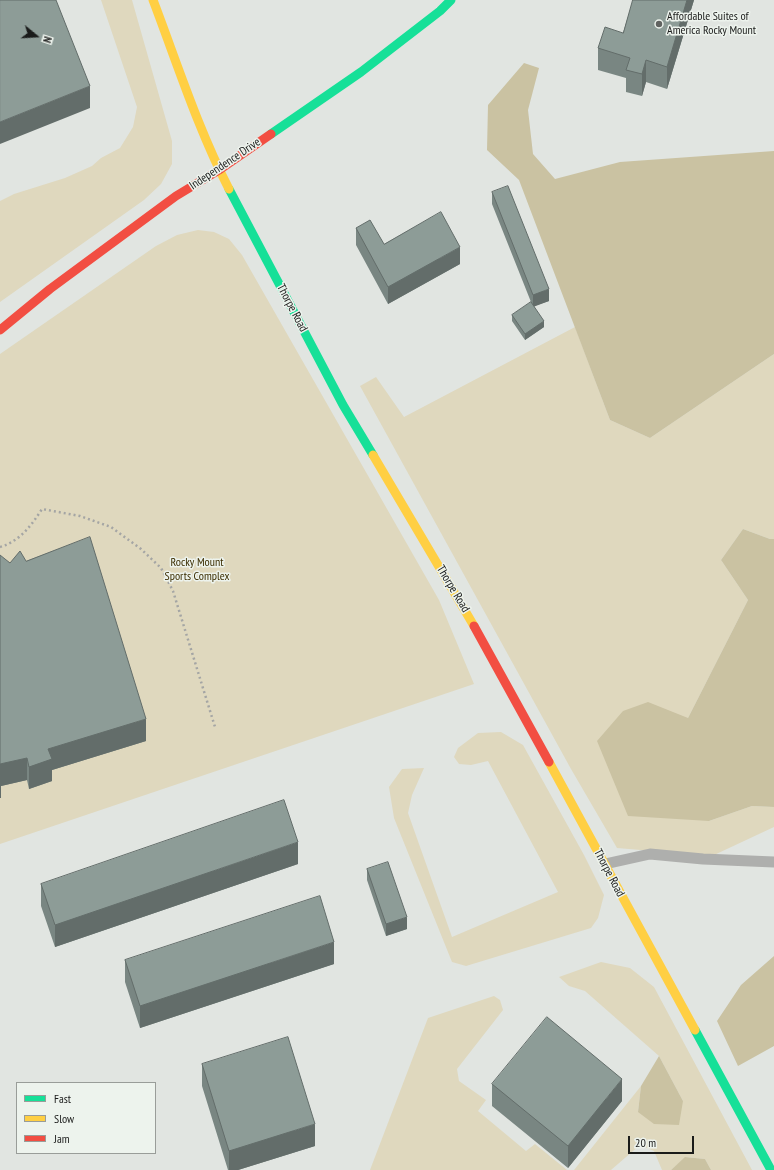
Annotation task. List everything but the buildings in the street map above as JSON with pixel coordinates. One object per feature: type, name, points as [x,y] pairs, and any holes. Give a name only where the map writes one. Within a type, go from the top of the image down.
[{"type":"street","name":"Thorpe Road","points":[[153,0],[219,170],[343,405],[486,646],[771,1170]]},
{"type":"street","name":"Independence Drive","points":[[0,330],[50,289],[164,206],[361,72],[440,11],[451,0]]},
{"type":"lane","points":[[605,864],[650,854],[703,859],[774,862]]},
{"type":"path","points":[[0,546],[11,543],[30,527],[42,509],[80,516],[111,527],[141,549],[161,568],[173,591],[215,727]]},
{"type":"green space","points":[[101,0],[132,0],[172,141],[172,164],[161,184],[144,200],[0,302],[0,201],[14,194],[65,178],[92,166],[101,158],[120,148],[133,127],[137,107]]},
{"type":"green space","name":"Rocky Mount Sports Complex","points":[[198,230],[214,232],[229,239],[242,255],[439,600],[474,684],[0,844],[0,354],[156,246],[177,235]]},
{"type":"green space","points":[[575,327],[610,420],[650,438],[774,354],[774,539],[770,539],[743,529],[721,560],[748,600],[688,718],[709,821],[752,806],[774,807],[774,827],[712,856],[617,848],[571,769],[360,386],[376,377],[404,417]]},
{"type":"green space","points":[[501,732],[523,745],[584,855],[604,895],[598,918],[591,928],[466,966],[452,962],[394,818],[389,787],[402,769],[424,768],[412,795],[408,813],[452,937],[558,892],[488,761],[471,765],[459,764],[454,757],[458,748],[478,733]]},
{"type":"green space","points":[[601,962],[630,968],[654,987],[752,1170],[711,1170],[705,1159],[686,1157],[671,1170],[662,1170],[654,1151],[640,1145],[611,1170],[574,1170],[641,1086],[638,1112],[683,1101],[659,1056],[585,991],[569,986],[559,977]]},
{"type":"green space","points":[[494,996],[500,1000],[503,1010],[457,1069],[459,1081],[486,1100],[478,1111],[526,1151],[535,1144],[567,1170],[370,1170],[428,1018]]},
{"type":"shaded area","points":[[524,63],[539,68],[528,110],[533,154],[555,179],[620,162],[774,151],[774,354],[650,438],[610,420],[519,180],[487,150],[488,105]]},
{"type":"shaded area","points":[[743,529],[770,539],[774,539],[774,807],[752,806],[709,821],[628,816],[597,741],[623,711],[648,702],[688,718],[748,600],[721,560]]},
{"type":"shaded area","points":[[774,956],[774,1046],[738,1066],[717,1021],[741,985]]},
{"type":"shaded area","points":[[659,1056],[683,1101],[679,1125],[654,1124],[638,1112],[641,1086]]},
{"type":"shaded area","points":[[685,1157],[705,1159],[711,1170],[671,1170]]},
{"type":"traffic: fast","points":[[271,134],[361,72],[440,11],[451,0]]},
{"type":"traffic: fast","points":[[229,189],[343,405],[373,455]]},
{"type":"traffic: fast","points":[[695,1030],[771,1170]]},
{"type":"traffic: slow","points":[[153,0],[188,96],[207,143],[229,189]]},
{"type":"traffic: slow","points":[[373,455],[474,626]]},
{"type":"traffic: slow","points":[[549,762],[695,1030]]},
{"type":"traffic: jam","points":[[0,330],[50,289],[176,196],[219,170],[271,134]]},
{"type":"traffic: jam","points":[[474,626],[549,762]]},
{"type":"place","name":"Affordable Suites of America Rocky Mount","points":[[659,24]]}]
